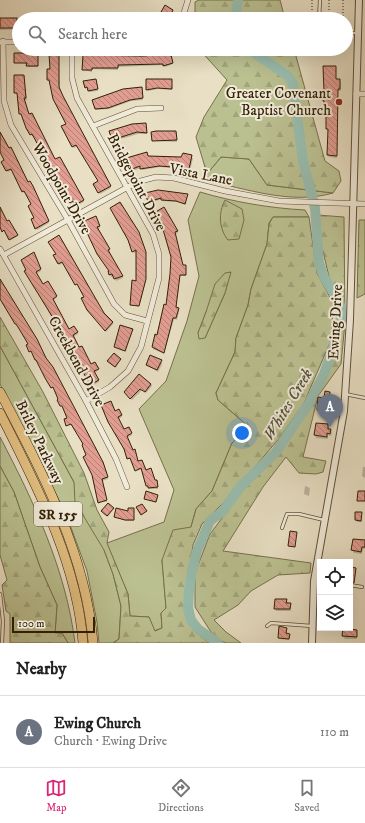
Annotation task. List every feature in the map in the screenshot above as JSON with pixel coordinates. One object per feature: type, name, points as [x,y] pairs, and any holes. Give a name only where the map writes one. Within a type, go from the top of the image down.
[{"type":"highway","name":"Briley Parkway","points":[[0,392],[28,445],[71,543],[88,604],[93,643]]},
{"type":"highway","name":"Briley Parkway","points":[[0,413],[18,448],[63,550],[78,606],[83,643]]},
{"type":"street","points":[[184,12],[188,0]]},
{"type":"street","name":"Ewing Drive","points":[[320,559],[324,520],[344,411],[350,320],[358,0]]},
{"type":"street","name":"Woodpoint Drive","points":[[2,42],[4,101],[12,125],[68,220],[114,304],[126,315],[147,321]]},
{"type":"street","name":"Bridgepoint Drive","points":[[72,56],[72,78],[77,98],[153,234],[159,254],[158,278],[141,347],[128,370],[110,387],[86,401]]},
{"type":"street","points":[[356,94],[365,94]]},
{"type":"street","points":[[93,126],[137,109],[161,108]]},
{"type":"street","name":"Vista Lane","points":[[4,255],[127,187],[137,182],[156,177],[174,178],[225,191],[279,201],[365,204]]},
{"type":"street","name":"Creekbend Drive","points":[[0,249],[86,401],[116,459],[127,487]]},
{"type":"street","name":"Ewing Drive","points":[[312,643],[312,626],[317,581]]},
{"type":"lane","points":[[319,12],[320,0]]},
{"type":"lane","points":[[353,33],[358,33]]},
{"type":"lane","points":[[345,394],[365,398]]},
{"type":"lane","points":[[282,528],[287,514],[300,514],[324,520]]},
{"type":"lane","points":[[353,586],[362,587]]},
{"type":"lane","points":[[0,594],[3,621],[2,643]]},
{"type":"lane","points":[[267,626],[272,623],[312,626]]},
{"type":"path","points":[[312,0],[312,12]]},
{"type":"path","points":[[328,12],[329,0]]},
{"type":"path","points":[[343,0],[343,12]]},
{"type":"green space","points":[[199,0],[280,0],[283,12],[195,12],[195,2]]},
{"type":"green space","points":[[205,56],[296,56],[325,161],[339,171],[341,181],[333,193],[267,185],[249,159],[221,157],[207,174],[196,137],[204,117],[227,80]]},
{"type":"green space","points":[[221,157],[249,159],[267,185],[333,193],[317,196],[285,197],[205,180],[207,174]]},
{"type":"green space","points":[[200,192],[252,204],[305,210],[309,217],[273,217],[269,223],[267,244],[236,338],[235,352],[216,393],[218,400],[249,427],[232,443],[212,491],[196,509],[191,527],[162,560],[166,608],[161,613],[162,628],[154,631],[149,617],[130,616],[128,594],[107,544],[104,550],[113,574],[121,606],[119,639],[113,643],[99,643],[97,622],[87,571],[66,514],[0,384],[0,346],[107,543],[164,522],[174,490],[139,409],[166,381],[187,321],[199,276],[188,220]],"holes":[[[230,272],[225,293],[205,338],[198,333],[206,312]]]},
{"type":"green space","points":[[225,200],[242,209],[244,220],[239,239],[228,240],[221,226],[220,215]]},
{"type":"green space","points":[[318,215],[344,217],[345,323],[341,364],[318,396],[303,457],[326,461],[323,472],[316,474],[299,473],[286,457],[263,487],[223,551],[311,563],[310,573],[278,575],[251,591],[238,605],[214,620],[226,632],[241,643],[225,643],[213,635],[195,607],[195,573],[210,534],[244,489],[283,448],[313,402],[333,361],[343,325],[343,307],[330,281],[321,243]]},
{"type":"green space","points":[[273,217],[309,217],[317,273],[333,303],[332,338],[304,403],[278,440],[226,500],[202,524],[193,545],[187,589],[187,612],[193,630],[209,643],[113,643],[119,639],[121,606],[113,574],[104,550],[75,502],[74,482],[0,346],[0,317],[43,392],[84,473],[97,510],[109,532],[107,543],[128,594],[130,616],[149,617],[155,631],[162,628],[161,613],[166,608],[162,560],[173,530],[191,527],[196,509],[212,491],[232,443],[249,427],[218,400],[216,393],[235,352],[236,338],[267,244],[269,224]]},
{"type":"green space","points":[[359,220],[365,220],[365,294],[357,298]]},
{"type":"green space","points":[[231,272],[225,293],[205,338],[199,339],[198,333],[215,284],[225,273]]},
{"type":"green space","points":[[0,437],[25,486],[47,537],[64,589],[71,616],[75,643],[68,643],[62,633],[55,633],[57,605],[40,567],[14,492],[0,466]]},
{"type":"green space","points":[[0,466],[14,492],[40,567],[57,605],[55,633],[62,633],[68,643],[10,643],[10,614],[6,611],[2,585],[7,580],[0,555]]},
{"type":"building","points":[[165,5],[173,10],[172,12],[161,12]]},
{"type":"building","points":[[0,18],[12,18],[12,28],[0,28]]},
{"type":"building","points":[[14,56],[38,56],[38,66],[26,66],[27,63],[14,63]]},
{"type":"building","points":[[49,56],[59,56],[59,87],[111,186],[98,193],[93,184],[98,181],[76,145],[72,147],[61,126],[66,124],[53,99],[49,80],[47,80],[47,69],[50,69]]},
{"type":"building","points":[[83,56],[171,56],[173,63],[163,66],[163,64],[118,65],[118,68],[92,68],[92,70],[82,70]]},
{"type":"building","points":[[323,66],[336,66],[336,79],[340,79],[340,89],[338,89],[337,156],[327,155],[328,129],[326,129],[326,115],[324,115]]},
{"type":"building","points":[[14,75],[24,75],[26,98],[24,98],[29,114],[32,113],[55,159],[60,157],[84,200],[75,205],[73,201],[70,203],[65,195],[38,150],[36,145],[38,145],[32,134],[30,135],[26,128],[21,114],[19,114],[17,93],[14,93]]},
{"type":"building","points":[[96,79],[98,89],[88,91],[87,87],[85,88],[83,81]]},
{"type":"building","points":[[146,79],[172,79],[172,89],[157,88],[146,90]]},
{"type":"building","points":[[142,87],[143,98],[130,100],[108,108],[95,109],[92,100],[123,89]]},
{"type":"building","points":[[146,123],[147,133],[137,132],[112,140],[109,131],[132,124]]},
{"type":"building","points":[[176,131],[177,140],[152,141],[151,132]]},
{"type":"building","points":[[0,132],[9,148],[11,147],[28,182],[30,181],[33,186],[49,221],[35,229],[31,219],[34,218],[28,206],[31,204],[24,191],[22,192],[11,169],[6,171],[1,162],[4,160],[0,152]]},
{"type":"building","points":[[147,152],[148,156],[181,157],[183,153],[192,155],[189,169],[172,165],[172,167],[159,166],[140,169],[140,166],[127,171],[123,159]]},
{"type":"building","points":[[158,190],[188,194],[185,204],[176,201],[161,200],[161,198],[148,202],[145,193]]},
{"type":"building","points":[[120,202],[139,232],[146,252],[146,279],[139,306],[130,305],[132,280],[136,281],[136,250],[132,252],[128,240],[110,208]]},
{"type":"building","points":[[0,207],[7,221],[9,220],[18,235],[9,240],[4,230],[2,232],[0,227]]},
{"type":"building","points":[[164,207],[178,231],[175,232],[183,265],[186,265],[186,275],[180,275],[176,307],[179,308],[176,318],[173,318],[164,353],[152,347],[155,334],[157,335],[164,304],[166,305],[170,274],[171,257],[162,226],[164,226],[158,216],[156,217],[154,213]]},
{"type":"building","points":[[96,216],[100,226],[97,227],[123,276],[114,279],[112,274],[109,275],[109,271],[97,254],[82,222]]},
{"type":"building","points":[[59,235],[104,313],[113,322],[105,331],[87,310],[81,298],[84,297],[77,284],[75,285],[62,262],[58,264],[53,255],[56,254],[48,242]]},
{"type":"building","points":[[34,252],[41,269],[36,272],[43,284],[48,281],[57,296],[53,299],[69,329],[74,326],[78,332],[73,335],[79,347],[82,346],[91,364],[95,362],[99,369],[94,371],[99,380],[90,385],[55,321],[24,271],[26,270],[21,260]]},
{"type":"building","points":[[0,279],[37,339],[46,358],[53,367],[103,462],[108,477],[102,479],[107,500],[98,503],[92,475],[83,457],[86,455],[82,445],[83,444],[71,424],[66,426],[64,419],[67,418],[62,406],[60,406],[57,400],[58,399],[53,387],[51,388],[31,351],[29,352],[26,345],[28,344],[0,299]]},
{"type":"building","points":[[120,325],[133,329],[125,351],[114,347]]},
{"type":"building","points":[[114,353],[121,359],[115,367],[107,361]]},
{"type":"building","points":[[150,355],[162,360],[157,370],[146,365]]},
{"type":"building","points":[[139,374],[151,384],[145,392],[140,389],[130,399],[124,392]]},
{"type":"building","points":[[325,391],[330,392],[329,402],[335,403],[334,409],[328,408],[327,411],[317,410],[318,397],[324,398]]},
{"type":"building","points":[[111,401],[115,411],[119,409],[122,415],[118,417],[124,429],[129,427],[132,433],[127,436],[133,450],[135,449],[138,461],[142,460],[146,470],[151,468],[155,480],[157,480],[158,487],[148,488],[148,486],[146,486],[141,468],[135,471],[130,458],[127,459],[124,449],[108,422],[101,405]]},
{"type":"building","points":[[316,423],[328,424],[328,429],[331,429],[330,434],[327,433],[327,437],[314,435]]},
{"type":"building","points":[[146,491],[158,495],[156,502],[144,499]]},
{"type":"building","points":[[358,491],[365,491],[365,501],[357,501]]},
{"type":"building","points":[[108,503],[114,508],[107,516],[101,511]]},
{"type":"building","points":[[142,504],[147,511],[141,515],[136,507]]},
{"type":"building","points":[[116,508],[128,511],[128,508],[134,508],[134,520],[125,520],[114,517]]},
{"type":"building","points":[[355,512],[362,512],[361,521],[355,520]]},
{"type":"building","points":[[290,531],[297,532],[295,547],[288,546]]},
{"type":"building","points":[[353,539],[365,540],[365,547],[362,547],[361,552],[351,550]]},
{"type":"building","points":[[353,568],[356,568],[353,583]]},
{"type":"building","points":[[275,599],[287,599],[286,603],[291,603],[290,609],[274,609]]},
{"type":"building","points":[[279,626],[287,628],[286,633],[290,634],[289,639],[278,638]]},
{"type":"building","points":[[357,630],[357,637],[342,636],[343,631]]},
{"type":"waterway","name":"Whites Creek","points":[[236,12],[238,0]]},
{"type":"waterway","name":"Whites Creek","points":[[218,643],[198,629],[191,620],[188,608],[192,571],[197,551],[210,521],[223,511],[240,487],[276,452],[309,403],[324,374],[333,348],[342,313],[339,302],[324,277],[319,263],[315,208],[303,161],[293,84],[288,76],[259,56]]},
{"type":"place","name":"Greater Covenant Baptist Church","points":[[339,102]]},
{"type":"place","name":"Ewing Church","points":[[330,427]]}]
